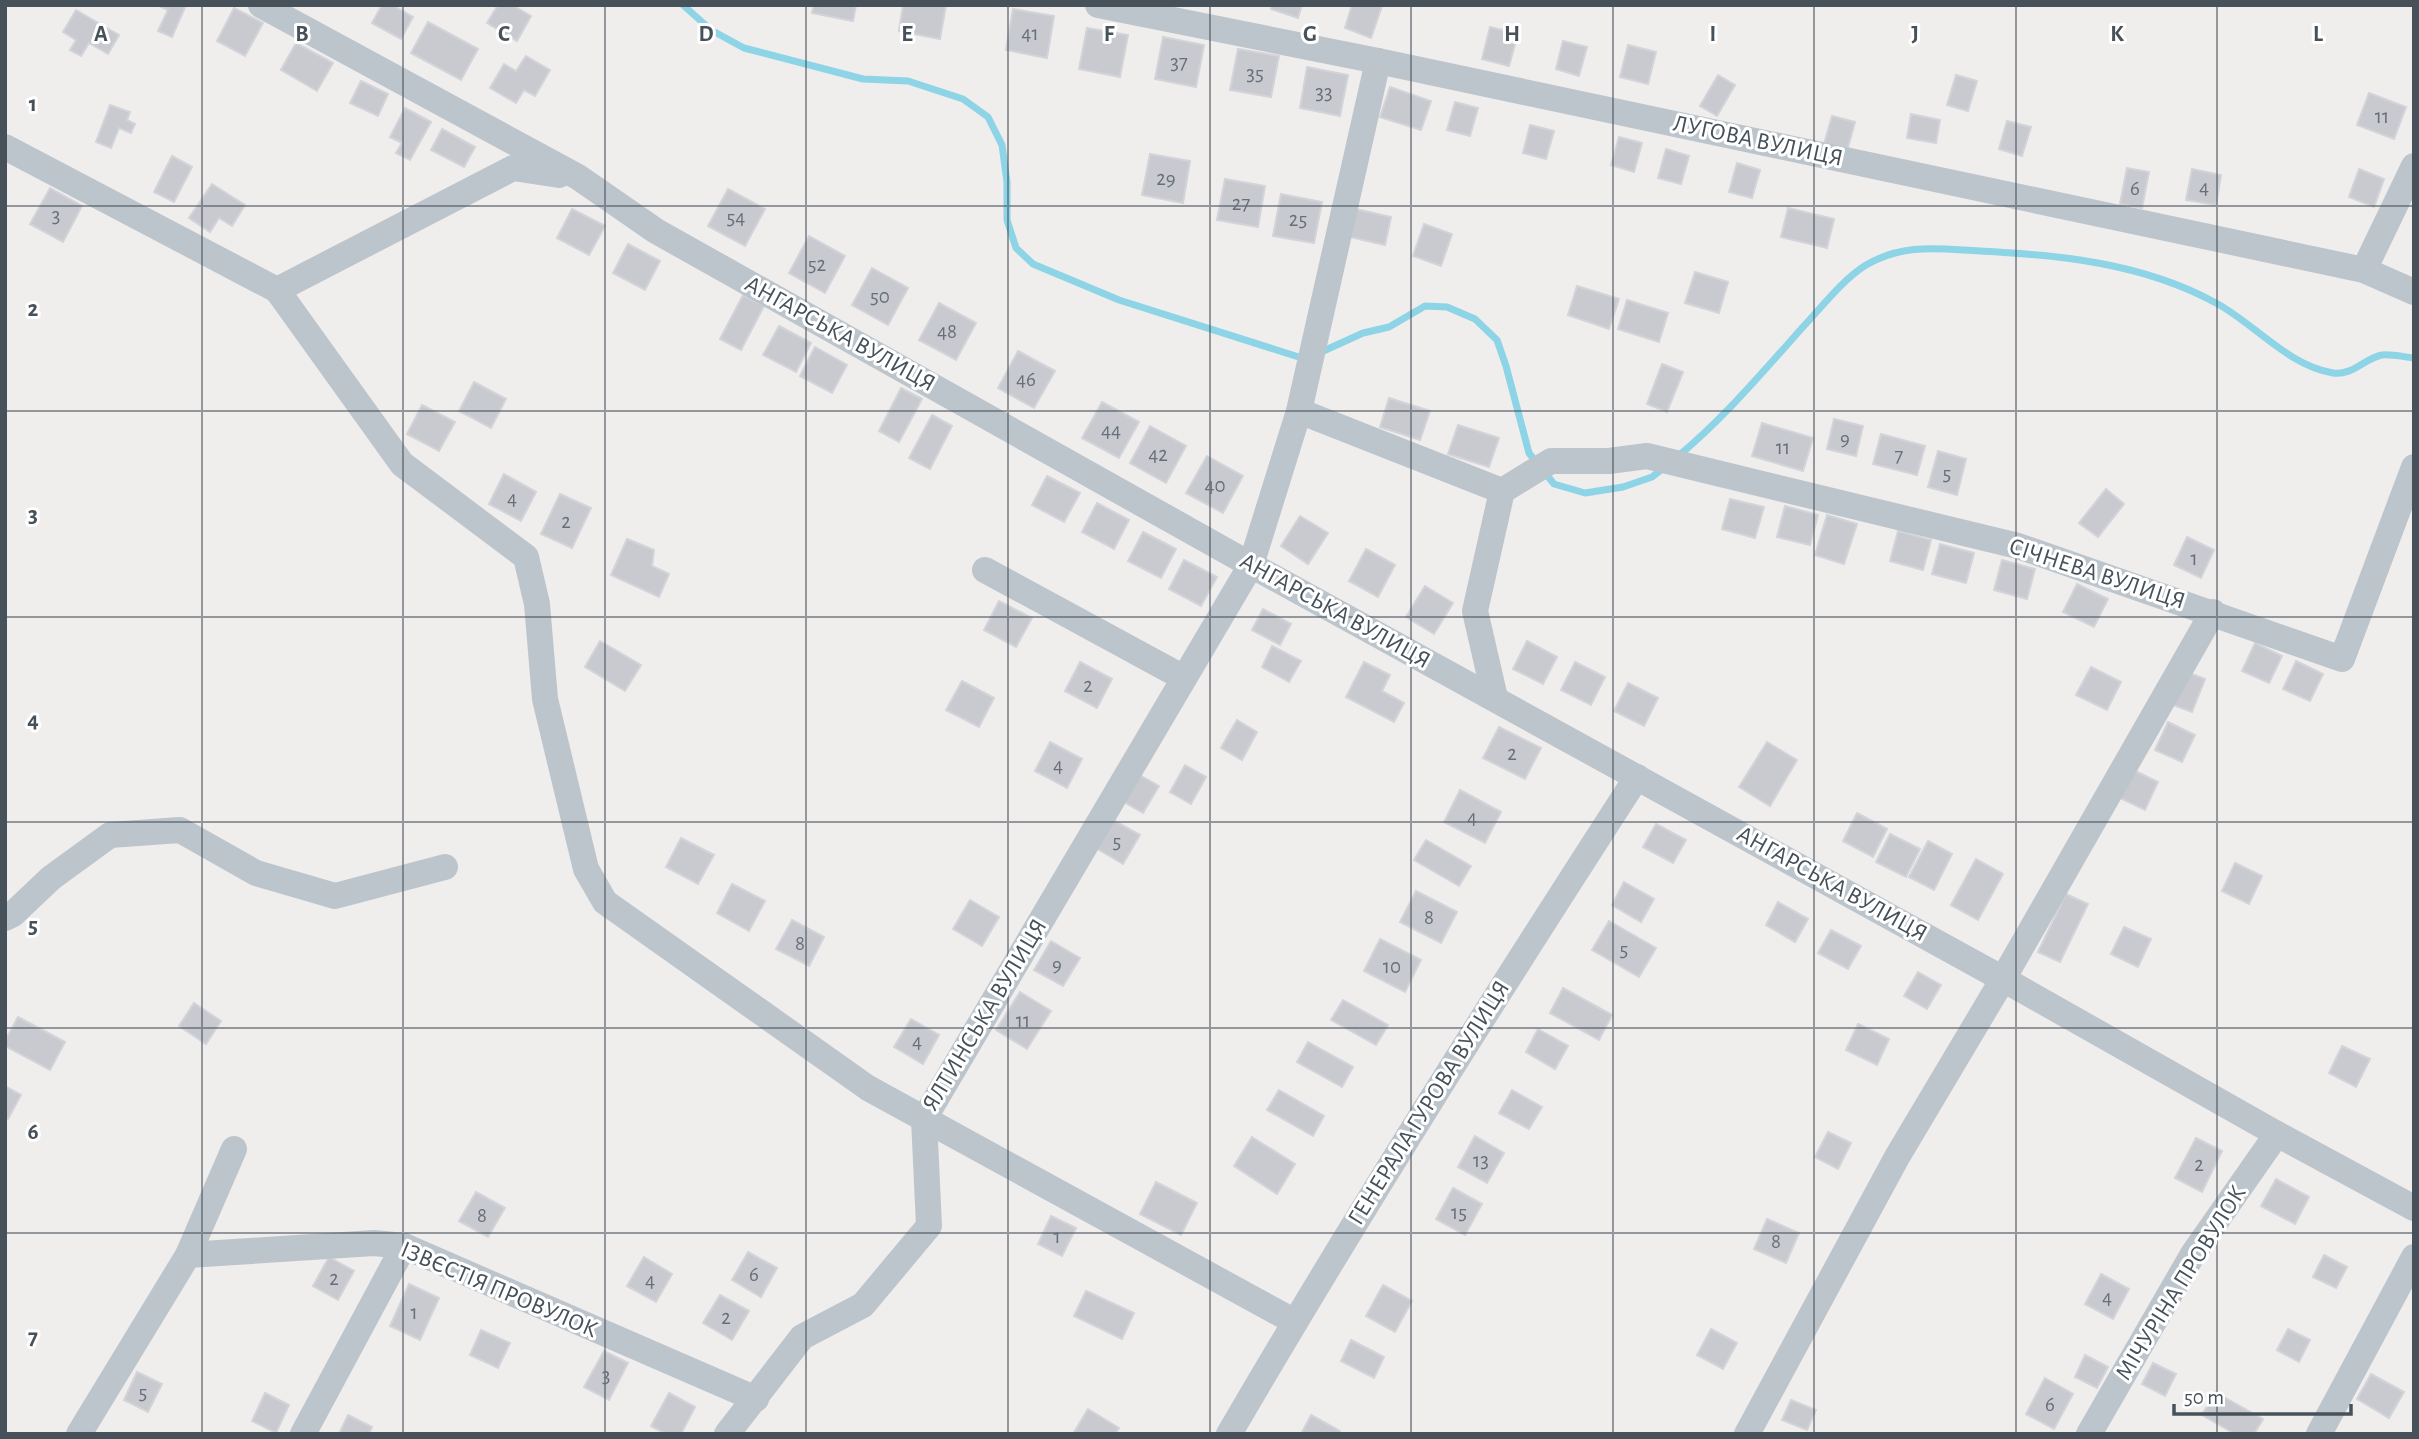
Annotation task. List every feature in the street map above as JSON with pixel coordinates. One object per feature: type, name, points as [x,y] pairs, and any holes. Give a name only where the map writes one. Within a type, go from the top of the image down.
[{"type":"street","name":"АНГАРСЬКА ВУЛИЦЯ","points":[[261,5],[578,177],[656,231],[1251,565],[2414,1208]]},
{"type":"street","name":"ЛУГОВА ВУЛИЦЯ","points":[[1098,5],[1378,61],[2364,270],[2414,292]]},
{"type":"street","name":"ЯЛТИНСЬКА ВУЛИЦЯ","points":[[727,1434],[802,1337],[863,1305],[929,1226],[924,1119],[1251,565],[1299,411],[1378,61]]},
{"type":"street","points":[[5,147],[277,289],[402,464],[526,557],[537,604],[545,699],[586,869],[605,902],[868,1088],[1295,1322]]},
{"type":"street","points":[[2364,270],[2414,166]]},
{"type":"street","points":[[277,289],[513,168],[578,177]]},
{"type":"street","points":[[1299,411],[1512,485],[1475,611],[1495,698]]},
{"type":"street","name":"СІЧНЕВА ВУЛИЦЯ","points":[[1512,485],[1551,461],[1609,461],[1647,456],[2018,546],[2342,659],[2414,467]]},
{"type":"street","points":[[985,570],[1184,678]]},
{"type":"street","points":[[1747,1434],[1897,1157],[2003,979],[2213,612]]},
{"type":"street","name":"ГЕНЕРАЛА ГУРОВА ВУЛИЦЯ","points":[[1229,1434],[1458,1055],[1637,777]]},
{"type":"street","points":[[5,918],[13,914],[51,878],[110,835],[180,830],[256,873],[335,896],[445,867]]},
{"type":"street","name":"МІЧУРІНА ПРОВУЛОК","points":[[2089,1434],[2193,1255],[2277,1134]]},
{"type":"street","points":[[79,1434],[188,1255],[234,1149]]},
{"type":"street","name":"ІЗВЄСТІЯ ПРОВУЛОК","points":[[188,1255],[374,1243],[404,1246],[756,1399]]},
{"type":"street","points":[[303,1434],[404,1246]]},
{"type":"street","points":[[2319,1434],[2414,1257]]},
{"type":"building","points":[[157,5],[186,5],[172,37],[158,31],[168,10]]},
{"type":"building","points":[[382,5],[392,5],[413,17],[401,39],[372,23]]},
{"type":"building","points":[[498,5],[512,5],[531,16],[517,41],[487,23]]},
{"type":"building","points":[[814,5],[856,5],[853,21],[812,13]]},
{"type":"building","points":[[903,5],[946,5],[940,39],[899,31]]},
{"type":"building","points":[[1272,5],[1302,5],[1298,18],[1271,9]]},
{"type":"building","points":[[1352,5],[1382,6],[1371,38],[1345,28]]},
{"type":"building","points":[[234,8],[263,23],[245,56],[217,41]]},
{"type":"building","points":[[1013,9],[1054,16],[1047,58],[1006,50]]},
{"type":"building","points":[[76,10],[119,35],[108,54],[89,43],[81,56],[70,50],[76,40],[63,32]]},
{"type":"building","points":[[428,22],[478,49],[461,80],[411,53]]},
{"type":"building","points":[[1490,27],[1518,34],[1509,66],[1482,59]]},
{"type":"building","points":[[1087,28],[1128,35],[1120,77],[1079,69]]},
{"type":"building","points":[[1163,37],[1204,45],[1196,87],[1155,79]]},
{"type":"building","points":[[1563,41],[1587,47],[1579,76],[1556,69]]},
{"type":"building","points":[[296,43],[333,63],[317,91],[281,70]]},
{"type":"building","points":[[1628,45],[1656,52],[1648,84],[1620,77]]},
{"type":"building","points":[[1238,49],[1279,56],[1271,97],[1230,90]]},
{"type":"building","points":[[526,56],[550,70],[535,96],[524,90],[516,103],[490,88],[504,64],[516,71]]},
{"type":"building","points":[[1307,67],[1348,75],[1340,116],[1300,108]]},
{"type":"building","points":[[1718,75],[1735,85],[1717,116],[1700,106]]},
{"type":"building","points":[[1956,75],[1977,81],[1968,111],[1947,105]]},
{"type":"building","points":[[361,81],[388,94],[378,116],[350,103]]},
{"type":"building","points":[[1390,87],[1431,101],[1421,130],[1380,117]]},
{"type":"building","points":[[2369,93],[2406,107],[2394,139],[2357,125]]},
{"type":"building","points":[[1455,102],[1478,108],[1470,136],[1447,130]]},
{"type":"building","points":[[110,105],[130,112],[127,120],[135,124],[131,133],[119,128],[111,148],[96,142]]},
{"type":"building","points":[[405,108],[431,122],[410,160],[396,153],[402,143],[390,137]]},
{"type":"building","points":[[1911,114],[1940,120],[1936,143],[1907,138]]},
{"type":"building","points":[[1832,116],[1855,122],[1847,151],[1824,144]]},
{"type":"building","points":[[2007,121],[2031,127],[2022,156],[1999,149]]},
{"type":"building","points":[[1530,125],[1554,131],[1546,159],[1523,153]]},
{"type":"building","points":[[442,129],[475,147],[464,167],[431,150]]},
{"type":"building","points":[[1619,137],[1642,143],[1634,172],[1611,165]]},
{"type":"building","points":[[1666,149],[1689,156],[1681,184],[1658,178]]},
{"type":"building","points":[[1150,154],[1190,161],[1183,203],[1142,195]]},
{"type":"building","points":[[172,156],[192,167],[174,202],[154,192]]},
{"type":"building","points":[[1737,163],[1760,170],[1752,198],[1729,192]]},
{"type":"building","points":[[2127,168],[2149,172],[2142,208],[2120,204]]},
{"type":"building","points":[[2192,169],[2221,175],[2216,205],[2186,200]]},
{"type":"building","points":[[2359,169],[2384,179],[2374,207],[2349,197]]},
{"type":"building","points":[[1225,179],[1265,186],[1258,227],[1217,220]]},
{"type":"building","points":[[212,184],[245,205],[232,226],[219,218],[210,232],[189,218]]},
{"type":"building","points":[[50,188],[82,206],[63,242],[30,224]]},
{"type":"building","points":[[728,189],[765,209],[745,246],[708,226]]},
{"type":"building","points":[[1281,194],[1322,202],[1314,243],[1273,236]]},
{"type":"building","points":[[1788,208],[1834,219],[1827,248],[1781,237]]},
{"type":"building","points":[[572,209],[605,226],[589,255],[557,238]]},
{"type":"building","points":[[1356,209],[1391,217],[1385,245],[1350,237]]},
{"type":"building","points":[[1424,224],[1452,234],[1441,266],[1413,256]]},
{"type":"building","points":[[809,236],[845,256],[825,293],[789,273]]},
{"type":"building","points":[[628,244],[660,261],[645,290],[613,273]]},
{"type":"building","points":[[872,268],[908,288],[888,325],[852,305]]},
{"type":"building","points":[[1695,272],[1728,282],[1719,313],[1685,303]]},
{"type":"building","points":[[1577,286],[1619,299],[1609,329],[1568,315]]},
{"type":"building","points":[[743,295],[764,306],[741,350],[720,339]]},
{"type":"building","points":[[1627,300],[1668,313],[1659,342],[1618,329]]},
{"type":"building","points":[[939,303],[976,323],[956,360],[919,340]]},
{"type":"building","points":[[779,326],[811,343],[796,372],[763,355]]},
{"type":"building","points":[[815,347],[847,365],[832,393],[800,376]]},
{"type":"building","points":[[1018,351],[1055,371],[1034,408],[998,388]]},
{"type":"building","points":[[1662,364],[1683,372],[1667,412],[1647,404]]},
{"type":"building","points":[[474,382],[506,399],[491,428],[459,411]]},
{"type":"building","points":[[901,388],[922,399],[899,442],[879,431]]},
{"type":"building","points":[[1389,398],[1430,411],[1420,440],[1380,427]]},
{"type":"building","points":[[1102,402],[1139,422],[1119,458],[1082,438]]},
{"type":"building","points":[[422,405],[455,422],[439,451],[407,434]]},
{"type":"building","points":[[932,415],[952,426],[930,469],[909,458]]},
{"type":"building","points":[[1834,419],[1863,426],[1856,456],[1827,449]]},
{"type":"building","points":[[1762,423],[1813,438],[1803,471],[1752,456]]},
{"type":"building","points":[[1458,425],[1499,438],[1489,467],[1448,454]]},
{"type":"building","points":[[1150,426],[1186,446],[1166,483],[1130,463]]},
{"type":"building","points":[[1881,434],[1925,446],[1917,475],[1873,464]]},
{"type":"building","points":[[1938,451],[1966,459],[1957,495],[1928,487]]},
{"type":"building","points":[[1207,456],[1243,476],[1223,513],[1186,493]]},
{"type":"building","points":[[504,474],[536,492],[521,521],[489,504]]},
{"type":"building","points":[[1047,476],[1080,493],[1064,522],[1032,505]]},
{"type":"building","points":[[2106,489],[2124,504],[2098,537],[2079,523]]},
{"type":"building","points":[[560,494],[591,508],[572,548],[541,534]]},
{"type":"building","points":[[1730,499],[1764,507],[1755,538],[1722,529]]},
{"type":"building","points":[[1097,503],[1129,520],[1114,549],[1082,532]]},
{"type":"building","points":[[1785,506],[1818,515],[1810,545],[1777,537]]},
{"type":"building","points":[[1827,515],[1857,524],[1844,564],[1815,555]]},
{"type":"building","points":[[1300,516],[1328,533],[1308,564],[1281,546]]},
{"type":"building","points":[[1898,531],[1931,540],[1923,570],[1890,561]]},
{"type":"building","points":[[1143,532],[1176,549],[1161,578],[1128,561]]},
{"type":"building","points":[[2187,537],[2214,550],[2201,578],[2174,565]]},
{"type":"building","points":[[627,539],[654,550],[652,566],[669,574],[659,597],[611,575]]},
{"type":"building","points":[[1940,544],[1974,553],[1966,583],[1932,574]]},
{"type":"building","points":[[1366,549],[1395,565],[1378,597],[1349,581]]},
{"type":"building","points":[[1184,560],[1217,577],[1201,606],[1169,589]]},
{"type":"building","points":[[2002,560],[2035,569],[2027,599],[1994,590]]},
{"type":"building","points":[[2077,584],[2108,599],[2094,627],[2063,612]]},
{"type":"building","points":[[1425,586],[1453,603],[1434,634],[1406,617]]},
{"type":"building","points":[[999,601],[1032,618],[1016,647],[984,630]]},
{"type":"building","points":[[1263,609],[1291,624],[1280,645],[1252,630]]},
{"type":"building","points":[[600,641],[641,665],[625,691],[585,667]]},
{"type":"building","points":[[1527,641],[1557,657],[1543,684],[1513,669]]},
{"type":"building","points":[[2255,643],[2282,656],[2269,683],[2242,671]]},
{"type":"building","points":[[1272,646],[1301,661],[1289,682],[1262,667]]},
{"type":"building","points":[[2296,661],[2323,674],[2310,701],[2283,689]]},
{"type":"building","points":[[1080,662],[1112,679],[1097,708],[1065,691]]},
{"type":"building","points":[[1364,662],[1390,675],[1382,691],[1404,703],[1394,722],[1346,697]]},
{"type":"building","points":[[1575,662],[1605,677],[1591,705],[1561,690]]},
{"type":"building","points":[[2091,667],[2121,682],[2107,710],[2076,695]]},
{"type":"building","points":[[2187,672],[2205,679],[2192,712],[2173,705]]},
{"type":"building","points":[[962,681],[994,698],[979,727],[946,710]]},
{"type":"building","points":[[1628,683],[1658,698],[1644,726],[1614,711]]},
{"type":"building","points":[[1237,720],[1257,732],[1242,760],[1221,748]]},
{"type":"building","points":[[2168,722],[2195,735],[2182,762],[2155,750]]},
{"type":"building","points":[[1499,727],[1541,748],[1525,779],[1483,758]]},
{"type":"building","points":[[1050,742],[1082,759],[1067,788],[1035,771]]},
{"type":"building","points":[[1767,742],[1797,760],[1770,806],[1739,787]]},
{"type":"building","points":[[1185,765],[1206,777],[1191,804],[1170,792]]},
{"type":"building","points":[[2131,769],[2158,782],[2145,810],[2118,797]]},
{"type":"building","points":[[1138,774],[1159,786],[1143,813],[1122,801]]},
{"type":"building","points":[[1460,790],[1501,812],[1485,843],[1444,822]]},
{"type":"building","points":[[1857,813],[1887,829],[1873,857],[1843,841]]},
{"type":"building","points":[[1111,819],[1140,835],[1123,864],[1094,847]]},
{"type":"building","points":[[1656,824],[1686,840],[1673,863],[1643,847]]},
{"type":"building","points":[[1890,834],[1920,849],[1906,877],[1876,862]]},
{"type":"building","points":[[681,838],[714,855],[698,884],[666,867]]},
{"type":"building","points":[[1426,840],[1471,866],[1459,886],[1414,860]]},
{"type":"building","points":[[1928,841],[1952,854],[1934,890],[1909,877]]},
{"type":"building","points":[[1976,859],[2003,874],[1978,920],[1951,905]]},
{"type":"building","points":[[2235,863],[2262,876],[2249,904],[2222,891]]},
{"type":"building","points":[[1624,882],[1654,899],[1641,922],[1612,905]]},
{"type":"building","points":[[732,884],[765,901],[749,931],[717,913]]},
{"type":"building","points":[[1416,891],[1457,912],[1441,943],[1400,922]]},
{"type":"building","points":[[2066,894],[2088,904],[2060,962],[2038,952]]},
{"type":"building","points":[[970,900],[999,917],[982,946],[953,929]]},
{"type":"building","points":[[1778,902],[1808,919],[1795,942],[1766,925]]},
{"type":"building","points":[[792,920],[824,937],[809,966],[776,949]]},
{"type":"building","points":[[1609,921],[1656,948],[1639,977],[1592,950]]},
{"type":"building","points":[[2124,927],[2151,939],[2138,967],[2111,954]]},
{"type":"building","points":[[1831,930],[1861,946],[1848,969],[1818,953]]},
{"type":"building","points":[[1380,939],[1421,960],[1405,992],[1364,971]]},
{"type":"building","points":[[1051,941],[1080,958],[1063,986],[1034,970]]},
{"type":"building","points":[[1918,972],[1941,985],[1927,1009],[1904,996]]},
{"type":"building","points":[[1563,988],[1612,1015],[1599,1040],[1550,1013]]},
{"type":"building","points":[[1020,992],[1051,1011],[1027,1049],[996,1030]]},
{"type":"building","points":[[1343,1000],[1388,1025],[1376,1045],[1331,1020]]},
{"type":"building","points":[[194,1003],[221,1021],[206,1044],[179,1026]]},
{"type":"building","points":[[18,1017],[65,1042],[50,1070],[5,1046]]},
{"type":"building","points":[[911,1019],[939,1035],[923,1064],[894,1047]]},
{"type":"building","points":[[1858,1024],[1889,1039],[1877,1065],[1846,1050]]},
{"type":"building","points":[[1538,1029],[1568,1046],[1555,1069],[1526,1052]]},
{"type":"building","points":[[1308,1042],[1353,1067],[1342,1087],[1297,1062]]},
{"type":"building","points":[[2342,1046],[2370,1059],[2356,1087],[2329,1073]]},
{"type":"building","points":[[5,1086],[21,1095],[8,1119],[5,1117]]},
{"type":"building","points":[[1279,1090],[1324,1116],[1313,1136],[1267,1110]]},
{"type":"building","points":[[1512,1090],[1542,1107],[1529,1129],[1499,1113]]},
{"type":"building","points":[[1828,1132],[1851,1143],[1838,1169],[1815,1157]]},
{"type":"building","points":[[1475,1136],[1504,1153],[1487,1183],[1458,1167]]},
{"type":"building","points":[[1252,1137],[1295,1164],[1277,1194],[1234,1166]]},
{"type":"building","points":[[2196,1138],[2222,1151],[2202,1192],[2175,1178]]},
{"type":"building","points":[[2276,1179],[2309,1197],[2295,1224],[2261,1206]]},
{"type":"building","points":[[1156,1182],[1197,1203],[1181,1235],[1140,1214]]},
{"type":"building","points":[[1453,1188],[1482,1204],[1465,1235],[1436,1219]]},
{"type":"building","points":[[476,1192],[505,1208],[488,1237],[459,1221]]},
{"type":"building","points":[[1051,1216],[1076,1228],[1062,1256],[1038,1244]]},
{"type":"building","points":[[1767,1219],[1799,1233],[1786,1263],[1754,1249]]},
{"type":"building","points":[[748,1252],[777,1268],[761,1297],[732,1280]]},
{"type":"building","points":[[2324,1255],[2347,1267],[2336,1288],[2313,1277]]},
{"type":"building","points":[[329,1257],[354,1271],[338,1300],[313,1286]]},
{"type":"building","points":[[644,1257],[672,1274],[656,1302],[627,1286]]},
{"type":"building","points":[[2101,1274],[2129,1289],[2113,1319],[2085,1304]]},
{"type":"building","points":[[409,1284],[439,1298],[420,1340],[390,1326]]},
{"type":"building","points":[[1383,1285],[1412,1301],[1395,1332],[1366,1316]]},
{"type":"building","points":[[1086,1291],[1134,1313],[1122,1339],[1074,1316]]},
{"type":"building","points":[[720,1295],[749,1311],[732,1340],[703,1323]]},
{"type":"building","points":[[1711,1329],[1737,1343],[1723,1369],[1697,1355]]},
{"type":"building","points":[[2288,1329],[2310,1340],[2299,1362],[2277,1350]]},
{"type":"building","points":[[481,1330],[510,1343],[498,1368],[470,1355]]},
{"type":"building","points":[[1351,1340],[1384,1357],[1374,1378],[1341,1361]]},
{"type":"building","points":[[604,1351],[628,1363],[609,1400],[584,1387]]},
{"type":"building","points":[[2085,1355],[2108,1367],[2097,1388],[2075,1377]]},
{"type":"building","points":[[2153,1363],[2176,1374],[2165,1396],[2142,1384]]},
{"type":"building","points":[[137,1372],[162,1384],[148,1412],[124,1400]]},
{"type":"building","points":[[2371,1374],[2404,1392],[2389,1418],[2357,1399]]},
{"type":"building","points":[[2045,1378],[2073,1394],[2054,1429],[2026,1414]]},
{"type":"building","points":[[2215,1392],[2263,1419],[2254,1434],[2235,1434],[2202,1415]]},
{"type":"building","points":[[265,1393],[289,1405],[276,1433],[252,1421]]},
{"type":"building","points":[[669,1393],[695,1407],[681,1434],[666,1434],[651,1426]]},
{"type":"building","points":[[1791,1400],[1816,1410],[1807,1430],[1782,1420]]},
{"type":"building","points":[[1088,1409],[1119,1428],[1115,1434],[1073,1434]]},
{"type":"building","points":[[348,1415],[372,1427],[369,1434],[339,1434]]},
{"type":"building","points":[[1311,1415],[1340,1431],[1339,1434],[1301,1434]]},
{"type":"waterway","points":[[683,5],[711,30],[744,48],[863,79],[908,81],[963,99],[988,117],[1002,145],[1007,182],[1007,220],[1016,248],[1033,264],[1119,300],[1305,359]]},
{"type":"waterway","points":[[1677,457],[1757,379],[1849,278],[1880,258],[1908,250],[1950,249],[2040,255],[2130,270],[2188,289],[2216,303],[2301,362],[2333,373],[2346,372],[2382,355],[2414,358]]},
{"type":"waterway","points":[[1319,353],[1363,333],[1389,327],[1425,306],[1447,307],[1475,319],[1497,340],[1529,453],[1554,484],[1585,493],[1623,487],[1652,477],[1665,467]]}]
